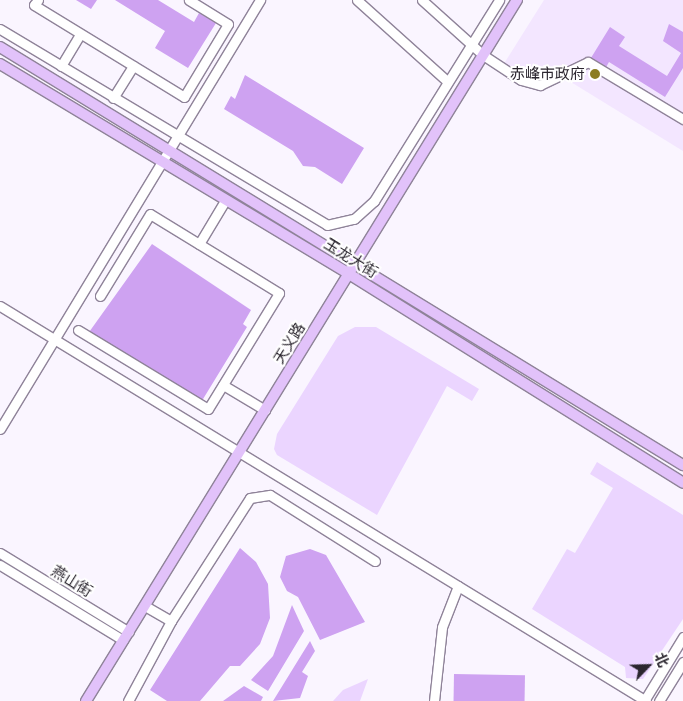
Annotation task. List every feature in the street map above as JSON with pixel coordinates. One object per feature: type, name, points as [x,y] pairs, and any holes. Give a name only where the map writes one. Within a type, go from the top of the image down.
[{"type":"main road","name":"天义路","points":[[86,701],[517,0]]},
{"type":"main road","name":"玉龙大街","points":[[0,47],[356,263],[683,465]]},
{"type":"main road","name":"玉龙大街","points":[[0,64],[349,274],[683,483]]},
{"type":"street","points":[[38,0],[34,6],[184,97],[228,24],[189,0]]},
{"type":"street","points":[[0,429],[260,0]]},
{"type":"street","points":[[357,0],[448,82]]},
{"type":"street","points":[[422,0],[483,55],[521,80],[540,85],[588,62],[683,119]]},
{"type":"street","points":[[0,28],[316,222],[344,223],[374,201],[500,0]]},
{"type":"street","points":[[61,66],[80,34]]},
{"type":"street","points":[[113,98],[133,66]]},
{"type":"street","points":[[199,244],[226,199]]},
{"type":"street","points":[[78,330],[208,410],[279,293],[150,214],[100,296]]},
{"type":"street","points":[[0,306],[54,341],[645,701],[683,637]]},
{"type":"street","points":[[223,385],[265,410]]},
{"type":"street","points":[[128,701],[171,622],[243,505],[261,494],[375,561]]},
{"type":"street","name":"燕山街","points":[[0,553],[126,636]]},
{"type":"street","name":"燕山街","points":[[0,565],[126,636]]},
{"type":"street","points":[[434,701],[442,627],[458,586]]},
{"type":"street","points":[[145,606],[171,622]]},
{"type":"street","points":[[659,701],[683,662]]},
{"type":"shaded area","name":"赤峰市政府","points":[[544,0],[683,0],[683,151],[566,79],[532,89],[500,70]]},
{"type":"shaded area","points":[[355,327],[376,327],[479,389],[472,401],[447,386],[377,515],[277,455],[274,449],[277,434],[338,336]]},
{"type":"shaded area","points":[[597,462],[683,515],[683,619],[643,679],[626,678],[625,667],[532,609],[567,549],[575,553],[613,488],[590,474]]},
{"type":"shaded area","points":[[368,679],[360,701],[333,701],[343,690]]},
{"type":"building","points":[[76,0],[97,0],[91,9]]},
{"type":"building","points":[[115,0],[158,0],[194,22],[199,13],[216,23],[188,68],[155,48],[165,31]]},
{"type":"building","points":[[669,24],[683,32],[683,68],[665,97],[609,62],[601,76],[586,66],[610,27],[625,37],[619,46],[667,76],[681,53],[663,41]]},
{"type":"building","points":[[245,75],[364,148],[342,184],[315,167],[303,166],[293,151],[224,109],[231,96],[235,99]]},
{"type":"building","points":[[152,244],[251,310],[243,324],[247,327],[200,404],[87,335]]},
{"type":"building","points":[[240,548],[256,562],[268,584],[270,618],[260,644],[240,666],[230,666],[200,701],[167,701],[150,690]]},
{"type":"building","points":[[310,549],[326,555],[365,622],[320,640],[298,597],[287,591],[280,577],[286,556]]},
{"type":"building","points":[[292,605],[304,631],[268,691],[251,680],[273,656]]},
{"type":"building","points":[[310,641],[315,651],[302,672],[308,676],[300,698],[273,701]]},
{"type":"building","points":[[454,674],[525,675],[525,701],[454,701]]},
{"type":"building","points":[[244,686],[263,697],[261,701],[223,701]]},
{"type":"place","name":"赤峰市政府","points":[[595,74]]}]
